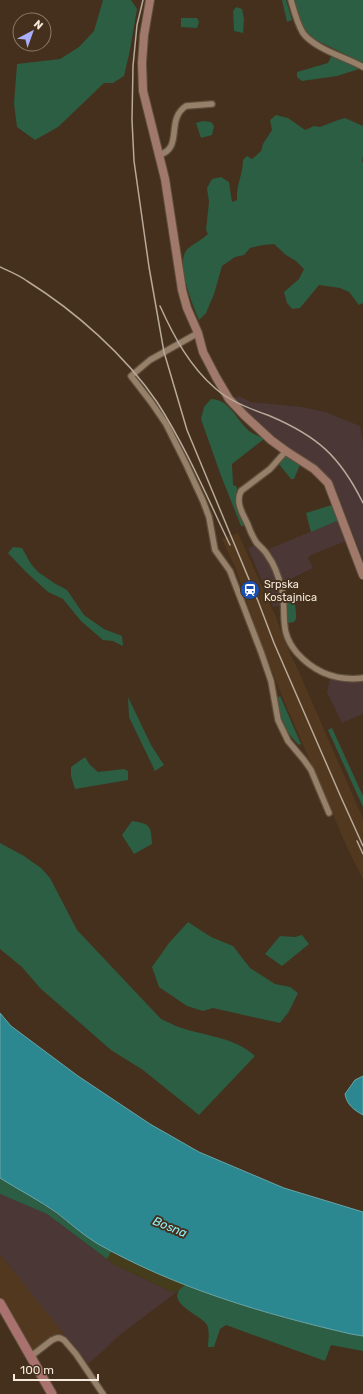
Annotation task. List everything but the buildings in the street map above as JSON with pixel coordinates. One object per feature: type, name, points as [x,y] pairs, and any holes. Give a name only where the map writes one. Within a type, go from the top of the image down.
[{"type":"main road","points":[[150,0],[144,35],[142,63],[143,91],[165,179],[182,290],[187,308],[198,332],[206,358],[229,399],[256,427],[286,451],[314,469],[328,483],[363,574]]},
{"type":"main road","points":[[0,1303],[52,1394]]},
{"type":"street","points":[[291,0],[296,18],[303,32],[310,40],[363,67]]},
{"type":"street","points":[[159,155],[166,153],[172,145],[173,128],[182,108],[186,106],[212,104]]},
{"type":"street","points":[[198,332],[150,360],[132,375],[132,378],[152,402],[166,424],[186,464],[203,502],[212,531],[215,550],[230,571],[261,652],[271,681],[278,720],[288,741],[311,770],[329,812]]},
{"type":"street","points":[[286,451],[270,469],[241,491],[238,496],[240,510],[256,542],[268,556],[277,575],[284,606],[283,620],[285,630],[289,641],[297,653],[324,673],[334,677],[352,679],[363,678]]},
{"type":"street","points":[[30,1357],[54,1339],[60,1338],[64,1340],[104,1394]]},
{"type":"shaded area","points":[[239,396],[251,402],[302,407],[325,412],[360,426],[363,442],[363,559],[329,478],[270,435],[246,412],[235,398]]},
{"type":"shaded area","points":[[339,520],[348,540],[311,555],[308,558],[313,568],[282,583],[276,563],[269,549]]},
{"type":"shaded area","points":[[238,533],[363,819],[363,879],[346,845],[285,703],[260,641],[237,572],[222,539]]},
{"type":"shaded area","points":[[257,545],[265,553],[276,575],[282,605],[273,607],[248,548]]},
{"type":"shaded area","points":[[330,679],[349,681],[363,680],[363,714],[342,723],[327,692]]},
{"type":"shaded area","points":[[0,1194],[47,1214],[113,1264],[172,1292],[178,1291],[117,1337],[88,1364],[0,1254]]},
{"type":"shaded area","points":[[0,1254],[66,1336],[55,1336],[31,1351],[0,1296]]},
{"type":"green space","points":[[103,0],[131,0],[137,9],[124,76],[113,83],[104,83],[58,127],[35,140],[17,127],[14,104],[17,64],[60,59],[79,47],[94,31]]},
{"type":"green space","points":[[282,0],[286,0],[292,20],[287,22]]},
{"type":"green space","points":[[295,0],[363,0],[363,63],[312,38],[305,30],[300,20]]},
{"type":"green space","points":[[236,7],[242,9],[244,19],[243,33],[234,31],[233,11]]},
{"type":"green space","points":[[181,18],[197,18],[199,22],[197,28],[181,27]]},
{"type":"green space","points":[[332,55],[359,69],[337,76],[302,81],[297,77],[297,72],[328,63]]},
{"type":"green space","points":[[276,115],[288,118],[305,130],[314,126],[320,127],[345,118],[363,126],[363,303],[359,305],[349,292],[340,288],[319,285],[300,308],[292,309],[287,303],[284,292],[299,279],[304,269],[274,244],[263,245],[250,248],[244,255],[235,257],[222,266],[214,294],[206,313],[199,320],[186,285],[183,257],[188,249],[208,234],[206,230],[209,202],[207,188],[212,179],[221,177],[229,182],[232,202],[237,200],[243,160],[247,156],[252,159],[261,151],[263,144],[272,130],[270,120]]},
{"type":"green space","points":[[203,121],[211,122],[214,126],[212,135],[201,138],[196,123]]},
{"type":"green space","points":[[211,399],[223,402],[232,410],[248,430],[264,439],[232,464],[233,485],[237,487],[236,502],[244,526],[241,526],[201,419],[204,407]]},
{"type":"green space","points":[[285,455],[300,465],[294,479],[291,479],[278,463]]},
{"type":"green space","points":[[332,505],[339,520],[311,532],[306,513]]},
{"type":"green space","points":[[13,547],[22,548],[31,564],[38,572],[67,590],[84,615],[104,629],[122,636],[123,646],[113,641],[103,640],[81,621],[63,599],[48,592],[8,553]]},
{"type":"green space","points":[[294,595],[296,619],[294,622],[288,623],[285,597]]},
{"type":"green space","points":[[280,696],[301,744],[299,745],[289,734],[284,724],[277,698]]},
{"type":"green space","points":[[128,697],[151,745],[164,765],[155,771],[129,717]]},
{"type":"green space","points":[[332,728],[363,796],[363,807],[328,730]]},
{"type":"green space","points":[[85,757],[90,765],[98,772],[124,769],[128,771],[128,780],[75,789],[71,776],[71,767]]},
{"type":"green space","points":[[132,821],[143,823],[149,827],[152,844],[134,854],[122,835]]},
{"type":"green space","points":[[0,843],[24,856],[41,868],[50,878],[77,930],[161,1019],[176,1026],[227,1040],[247,1049],[255,1056],[199,1115],[143,1070],[111,1050],[40,988],[22,967],[0,949]]},
{"type":"green space","points":[[188,922],[211,937],[233,946],[250,968],[275,984],[290,987],[298,993],[288,1013],[280,1023],[213,1008],[203,1011],[187,1006],[159,987],[152,967],[169,943]]},
{"type":"green space","points":[[302,935],[309,944],[282,966],[265,954],[280,936],[295,937]]},
{"type":"green space","points":[[0,1178],[31,1195],[97,1243],[112,1251],[107,1259],[47,1214],[0,1194]]},
{"type":"green space","points":[[185,1285],[226,1300],[267,1312],[330,1329],[363,1336],[363,1351],[331,1345],[325,1361],[226,1325],[220,1329],[214,1347],[208,1347],[209,1333],[207,1325],[204,1321],[183,1306],[177,1297],[181,1288]]},
{"type":"sand","points":[[112,1251],[185,1285],[178,1291],[172,1292],[113,1264],[107,1259]]},
{"type":"water","name":"Bosna","points":[[0,1013],[11,1026],[78,1076],[150,1124],[199,1152],[284,1188],[363,1212],[363,1336],[286,1318],[189,1287],[158,1274],[98,1244],[50,1208],[0,1178]]},
{"type":"water","points":[[363,1076],[363,1115],[351,1107],[345,1094],[355,1080]]},
{"type":"railway","points":[[143,0],[137,25],[133,66],[132,120],[134,161],[149,267],[164,352],[187,430],[274,643],[363,846]]},
{"type":"railway","points":[[0,267],[24,279],[63,306],[98,335],[130,367],[168,419],[196,472],[230,545]]},
{"type":"railway","points":[[160,306],[184,351],[198,371],[216,389],[222,394],[249,408],[301,431],[326,449],[345,472],[363,503]]},
{"type":"railway","points":[[357,841],[363,854]]},
{"type":"place","name":"Srpska Kostajnica","points":[[250,590]]}]
